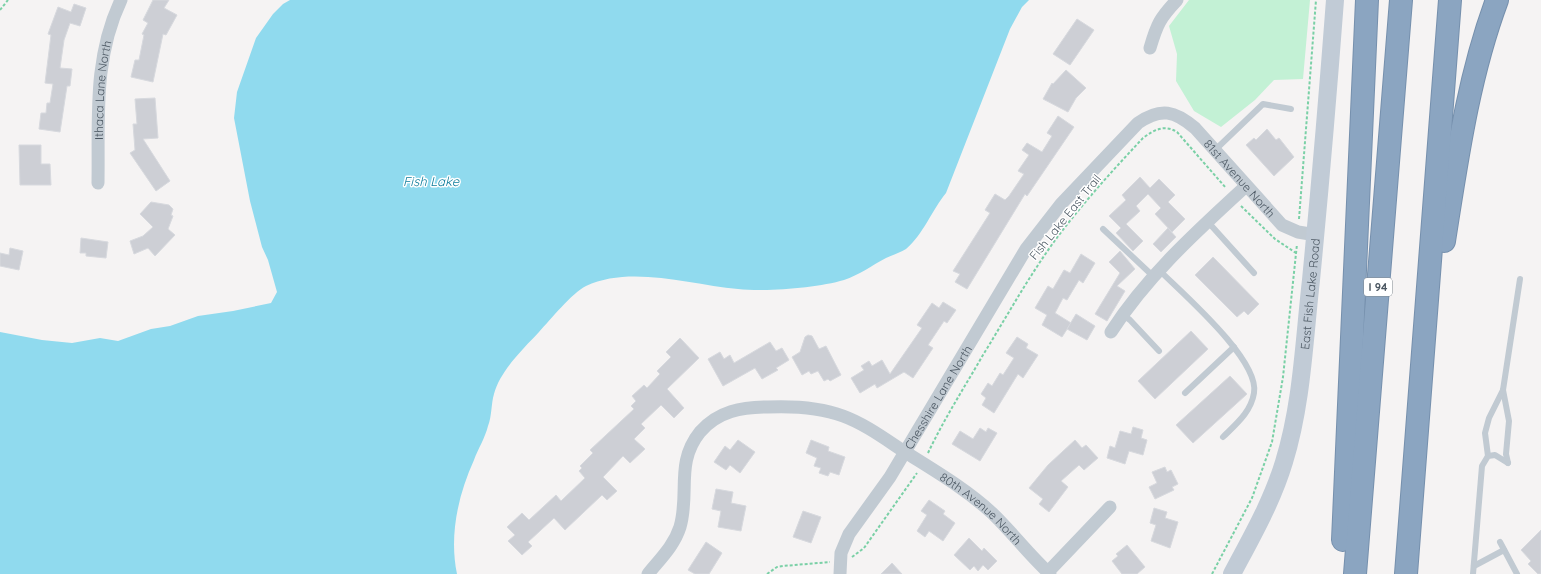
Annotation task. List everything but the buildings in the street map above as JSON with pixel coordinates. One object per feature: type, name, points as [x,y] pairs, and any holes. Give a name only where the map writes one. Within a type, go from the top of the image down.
[{"type":"highway","points":[[1341,574],[1359,210],[1367,0]]},
{"type":"highway","points":[[1359,210],[1368,176],[1382,0]]},
{"type":"highway","name":"I 94","points":[[1355,574],[1401,0]]},
{"type":"highway","points":[[1406,574],[1450,0]]},
{"type":"highway","points":[[1420,392],[1460,142],[1477,58],[1497,0]]},
{"type":"street","name":"Ithaca Lane North","points":[[98,183],[100,67],[106,39],[121,0]]},
{"type":"street","points":[[1150,48],[1156,26],[1162,16],[1177,0]]},
{"type":"street","name":"East Fish Lake Road","points":[[1232,574],[1278,482],[1290,442],[1300,378],[1316,235],[1335,0]]},
{"type":"street","name":"81st Avenue North","points":[[1167,113],[1186,120],[1282,225],[1298,232],[1316,235]]},
{"type":"street","name":"Chesshire Lane North","points":[[648,574],[674,542],[680,528],[683,514],[685,464],[689,449],[700,432],[719,416],[736,409],[752,407],[790,406],[817,409],[842,416],[866,427],[905,452],[1018,262],[1044,223],[1083,179],[1138,123],[1148,116],[1167,113]]},
{"type":"street","points":[[1111,332],[1122,314],[1156,273],[1246,186]]},
{"type":"street","points":[[840,574],[841,553],[849,534],[878,496],[905,452]]},
{"type":"street","name":"80th Avenue North","points":[[905,452],[960,487],[991,512],[1049,573]]},
{"type":"street","points":[[1049,573],[1110,507]]},
{"type":"lane","points":[[1214,151],[1263,104],[1291,109]]},
{"type":"lane","points":[[1208,222],[1254,272]]},
{"type":"lane","points":[[1102,229],[1156,273],[1240,354],[1254,379],[1255,392],[1250,407],[1242,419],[1223,437]]},
{"type":"lane","points":[[1473,574],[1482,466],[1488,456],[1485,433],[1489,418],[1503,390],[1520,278]]},
{"type":"lane","points":[[1122,314],[1130,320],[1159,351]]},
{"type":"lane","points":[[1185,393],[1234,347]]},
{"type":"lane","points":[[1488,456],[1495,455],[1508,463],[1506,454],[1509,421],[1503,390]]},
{"type":"lane","points":[[1500,542],[1517,574]]},
{"type":"lane","points":[[1474,566],[1504,550]]},
{"type":"path","points":[[0,10],[8,0]]},
{"type":"path","points":[[1299,222],[1316,0]]},
{"type":"path","name":"Fish Lake East Trail","points":[[927,457],[938,430],[1026,282],[1046,253],[1077,214],[1143,138],[1157,128],[1169,129],[1176,132],[1229,192]]},
{"type":"path","points":[[1238,202],[1266,230],[1296,253]]},
{"type":"path","points":[[1212,574],[1252,498],[1272,442],[1283,377],[1297,243]]},
{"type":"path","points":[[847,559],[860,553],[919,470]]},
{"type":"path","points":[[767,574],[772,570],[783,566],[833,562]]},
{"type":"green space","points":[[1189,0],[1310,0],[1303,79],[1274,80],[1255,100],[1221,127],[1194,111],[1176,81],[1177,54],[1169,26]]},
{"type":"water","name":"Fish Lake","points":[[290,0],[1029,0],[1022,7],[1010,29],[946,193],[917,237],[906,249],[849,278],[820,285],[791,289],[749,290],[661,278],[622,277],[604,280],[586,286],[580,289],[568,300],[513,361],[497,385],[487,430],[468,473],[459,501],[456,516],[454,545],[457,574],[0,574],[0,332],[42,340],[72,343],[100,338],[118,341],[151,329],[170,326],[198,316],[233,311],[271,303],[277,292],[268,260],[262,247],[250,201],[234,118],[237,92],[256,38],[273,14],[283,4]]}]
